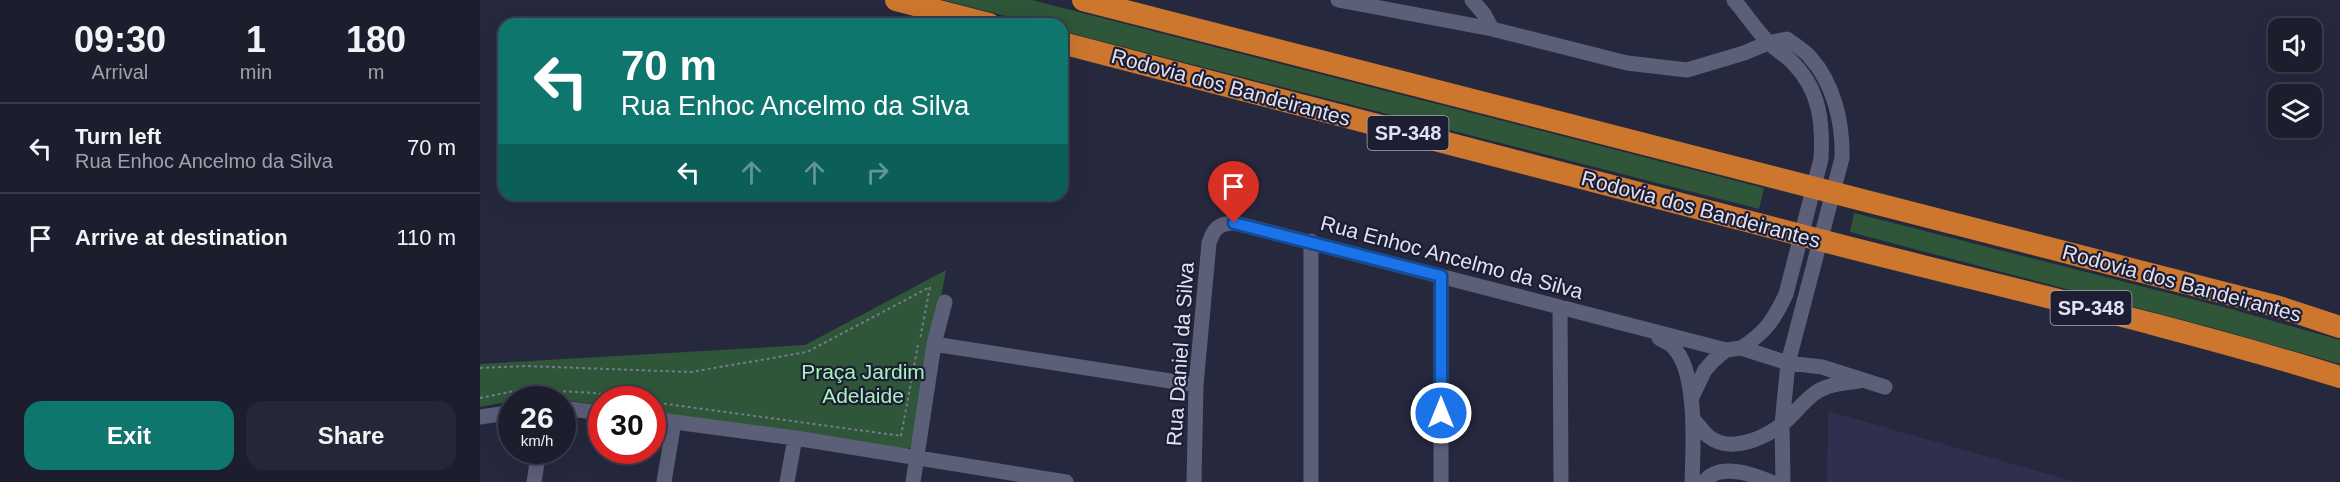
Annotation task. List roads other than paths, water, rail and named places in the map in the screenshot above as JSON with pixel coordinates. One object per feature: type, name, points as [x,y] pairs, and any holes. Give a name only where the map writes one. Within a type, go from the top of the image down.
[{"type":"highway","points":[[896,0],[966,18]]},
{"type":"highway","name":"Rodovia dos Bandeirantes","points":[[1083,0],[2279,307],[2340,327]]},
{"type":"highway","name":"Rodovia dos Bandeirantes","points":[[1068,45],[1754,223],[2128,317],[2255,351],[2340,377]]},
{"type":"street","points":[[1338,0],[1364,3],[1492,29],[1627,63],[1687,70],[1744,53],[1768,42],[1787,39],[1809,55],[1818,67],[1836,106],[1842,158],[1788,363],[1782,424],[1784,482]]},
{"type":"street","points":[[1472,0],[1484,14],[1492,29]]},
{"type":"street","points":[[1692,482],[1691,399],[1705,370],[1713,361],[1760,337],[1779,310],[1786,294],[1821,159],[1819,106],[1812,90],[1793,63],[1768,42],[1734,0]]},
{"type":"street","name":"Rua Enhoc Ancelmo da Silva","points":[[1213,230],[1223,223],[1234,223],[1311,241],[1646,330],[1733,349]]},
{"type":"street","name":"Rua Daniel da Silva","points":[[1194,482],[1196,385],[1209,243],[1213,230]]},
{"type":"street","points":[[1311,241],[1311,482]]},
{"type":"street","points":[[1441,276],[1441,482]]},
{"type":"street","points":[[913,482],[934,344],[945,302]]},
{"type":"street","points":[[1560,307],[1561,482]]},
{"type":"street","name":"Rua Enhoc Ancelmo da Silva","points":[[1646,330],[1674,348],[1682,361],[1691,399]]},
{"type":"street","points":[[934,344],[1196,385]]},
{"type":"street","points":[[1733,349],[1788,363],[1822,367],[1886,387]]},
{"type":"street","points":[[1693,419],[1708,437],[1733,445],[1761,436],[1782,424],[1815,394],[1834,384],[1862,381]]},
{"type":"street","points":[[480,417],[498,414]]},
{"type":"street","points":[[666,421],[795,438],[1040,480],[1066,482]]},
{"type":"street","points":[[664,482],[674,422]]},
{"type":"street","points":[[787,482],[795,438]]},
{"type":"street","points":[[534,482],[537,464]]},
{"type":"street","points":[[1704,482],[1707,477],[1726,471],[1754,475],[1770,482]]},
{"type":"park label","name":"Praça Jardim Adelaide","points":[[863,383]]}]
